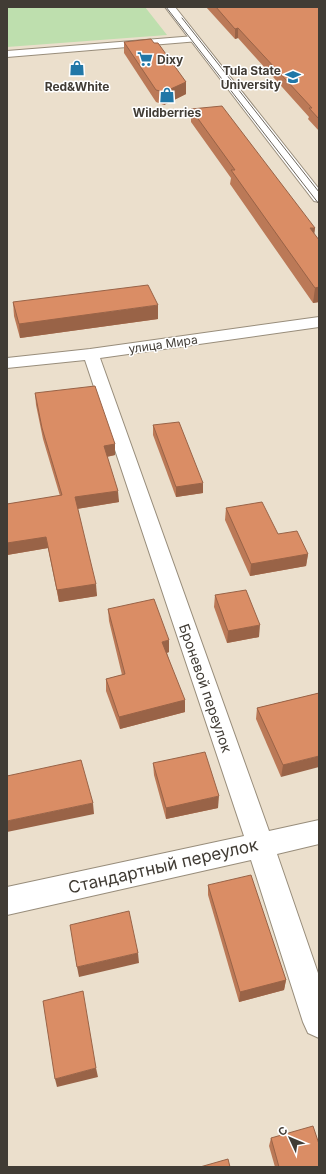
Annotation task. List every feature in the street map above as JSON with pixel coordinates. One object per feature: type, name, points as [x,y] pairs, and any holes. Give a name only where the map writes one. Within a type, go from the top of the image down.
[{"type":"street","points":[[170,7],[319,198]]},
{"type":"street","points":[[7,54],[195,39]]},
{"type":"street","name":"улица Мира","points":[[7,363],[90,354],[319,322]]},
{"type":"street","name":"Броневой переулок","points":[[90,354],[95,363],[260,844],[319,1022]]},
{"type":"street","name":"Стандартный переулок","points":[[7,902],[260,844],[319,832]]},
{"type":"green space","points":[[7,7],[145,7],[167,35],[7,47]]},
{"type":"building","name":"Tula State University","points":[[216,7],[319,7],[319,119],[309,108],[312,108],[238,28],[235,29]]},
{"type":"building","points":[[151,39],[154,43],[158,43],[186,82],[164,92],[156,90],[124,42]]},
{"type":"building","points":[[222,106],[315,228],[310,228],[319,240],[319,287],[315,288],[231,170],[235,170],[191,109]]},
{"type":"building","points":[[148,285],[158,305],[19,324],[13,302]]},
{"type":"building","points":[[95,386],[115,444],[104,446],[118,491],[75,497],[96,584],[57,590],[46,537],[7,543],[7,504],[62,495],[42,428],[35,393]]},
{"type":"building","points":[[179,422],[203,483],[176,487],[153,425]]},
{"type":"building","points":[[262,502],[278,534],[297,531],[308,554],[251,564],[226,508]]},
{"type":"building","points":[[246,590],[260,625],[228,631],[215,595]]},
{"type":"building","points":[[154,599],[169,640],[162,642],[185,700],[119,717],[106,679],[125,674],[108,609]]},
{"type":"building","points":[[319,693],[319,756],[283,765],[257,708]]},
{"type":"building","points":[[205,752],[219,796],[166,808],[153,763]]},
{"type":"building","points":[[81,760],[93,803],[7,821],[7,776]]},
{"type":"building","points":[[251,875],[286,980],[240,992],[208,885]]},
{"type":"building","points":[[129,911],[138,953],[77,967],[70,925]]},
{"type":"building","points":[[83,991],[96,1068],[55,1079],[43,1001]]},
{"type":"building","points":[[313,1126],[319,1144],[319,1167],[279,1167],[271,1138]]},
{"type":"building","points":[[228,1159],[230,1167],[200,1167]]},
{"type":"tram line","points":[[166,7],[319,204]]},
{"type":"tram line","points":[[182,18],[319,192]]},
{"type":"place","name":"Dixy","points":[[145,59]]},
{"type":"place","name":"Red&White","points":[[77,68]]},
{"type":"place","name":"Tula State University","points":[[293,77]]},
{"type":"place","name":"Wildberries","points":[[167,95]]}]
